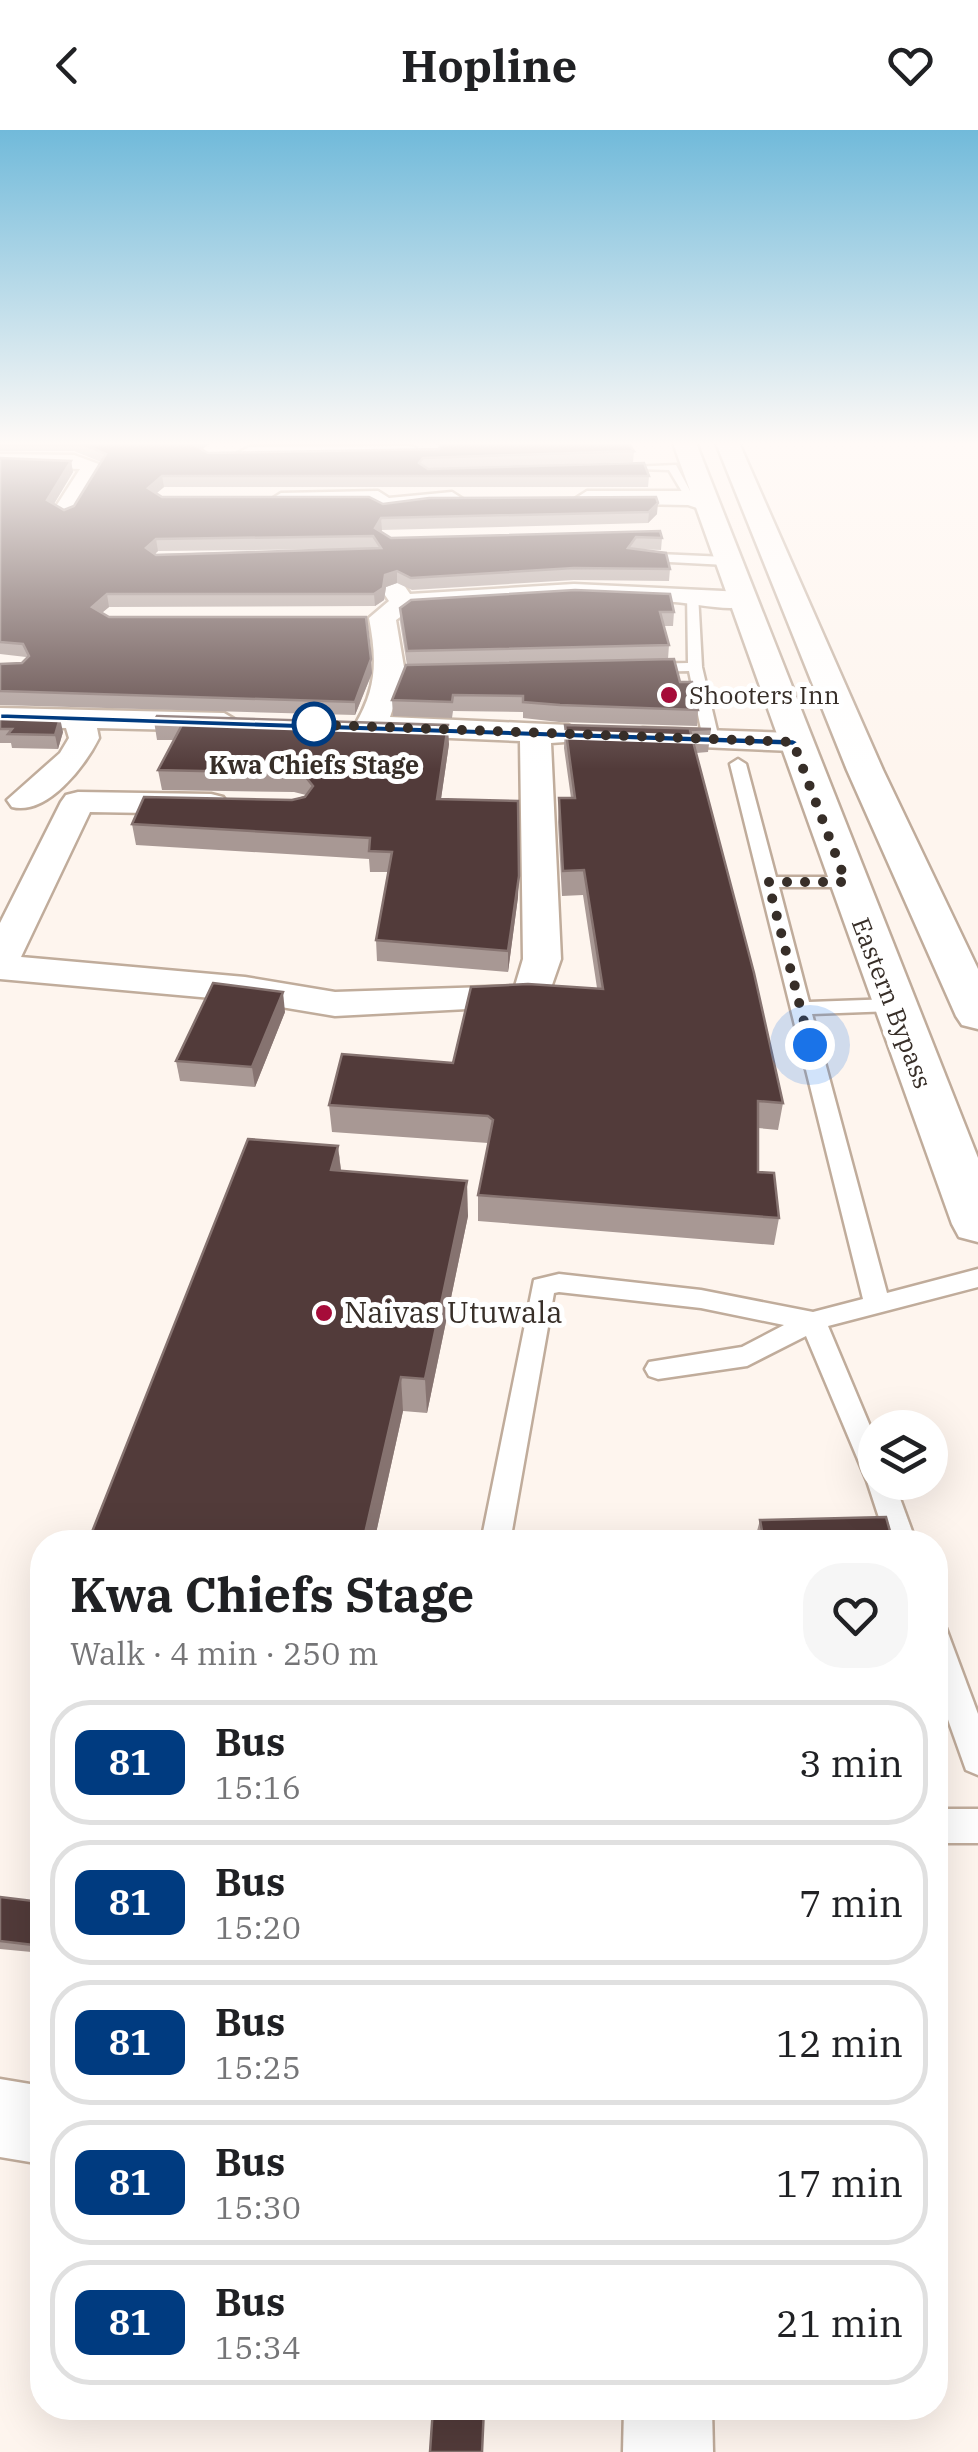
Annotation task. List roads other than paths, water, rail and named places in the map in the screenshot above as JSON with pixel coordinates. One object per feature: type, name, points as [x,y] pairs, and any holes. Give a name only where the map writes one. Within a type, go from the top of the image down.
[{"type":"main road","name":"Eastern Bypass","points":[[722,551],[744,600],[793,742],[978,1224]]},
{"type":"main road","points":[[772,551],[865,770],[978,1016]]},
{"type":"street","points":[[370,726],[403,673],[382,613],[383,551]]},
{"type":"street","points":[[382,613],[503,592],[692,594],[744,600]]},
{"type":"street","points":[[0,717],[254,723]]},
{"type":"street","points":[[12,799],[74,758],[84,738],[79,719]]},
{"type":"street","points":[[332,725],[793,742]]},
{"type":"street","points":[[78,802],[0,964],[246,989],[335,1004],[532,998],[542,959],[536,732]]},
{"type":"street","points":[[12,799],[235,805]]},
{"type":"street","points":[[0,2118],[30,2122]]},
{"type":"street","points":[[668,2420],[668,2452]]},
{"type":"lane","points":[[635,556],[726,560]]},
{"type":"lane","points":[[692,594],[695,667],[711,740]]},
{"type":"lane","points":[[619,668],[695,667]]},
{"type":"lane","points":[[738,764],[878,1307]]},
{"type":"lane","points":[[768,882],[846,882]]},
{"type":"lane","points":[[800,1008],[892,1006]]},
{"type":"lane","points":[[658,1369],[747,1356],[812,1322],[978,1278]]},
{"type":"lane","points":[[497,1530],[543,1286],[559,1284],[702,1299],[812,1322]]},
{"type":"lane","points":[[812,1322],[858,1432]]},
{"type":"lane","points":[[886,1500],[897,1530]]},
{"type":"lane","points":[[948,1675],[978,1759]]},
{"type":"lane","points":[[948,1826],[978,1826]]},
{"type":"place","name":"Shooters Inn","points":[[669,695]]},
{"type":"place","name":"Kwa Chiefs Stage","points":[[314,724]]},
{"type":"place","name":"Naivas Utuwala","points":[[324,1313]]}]
